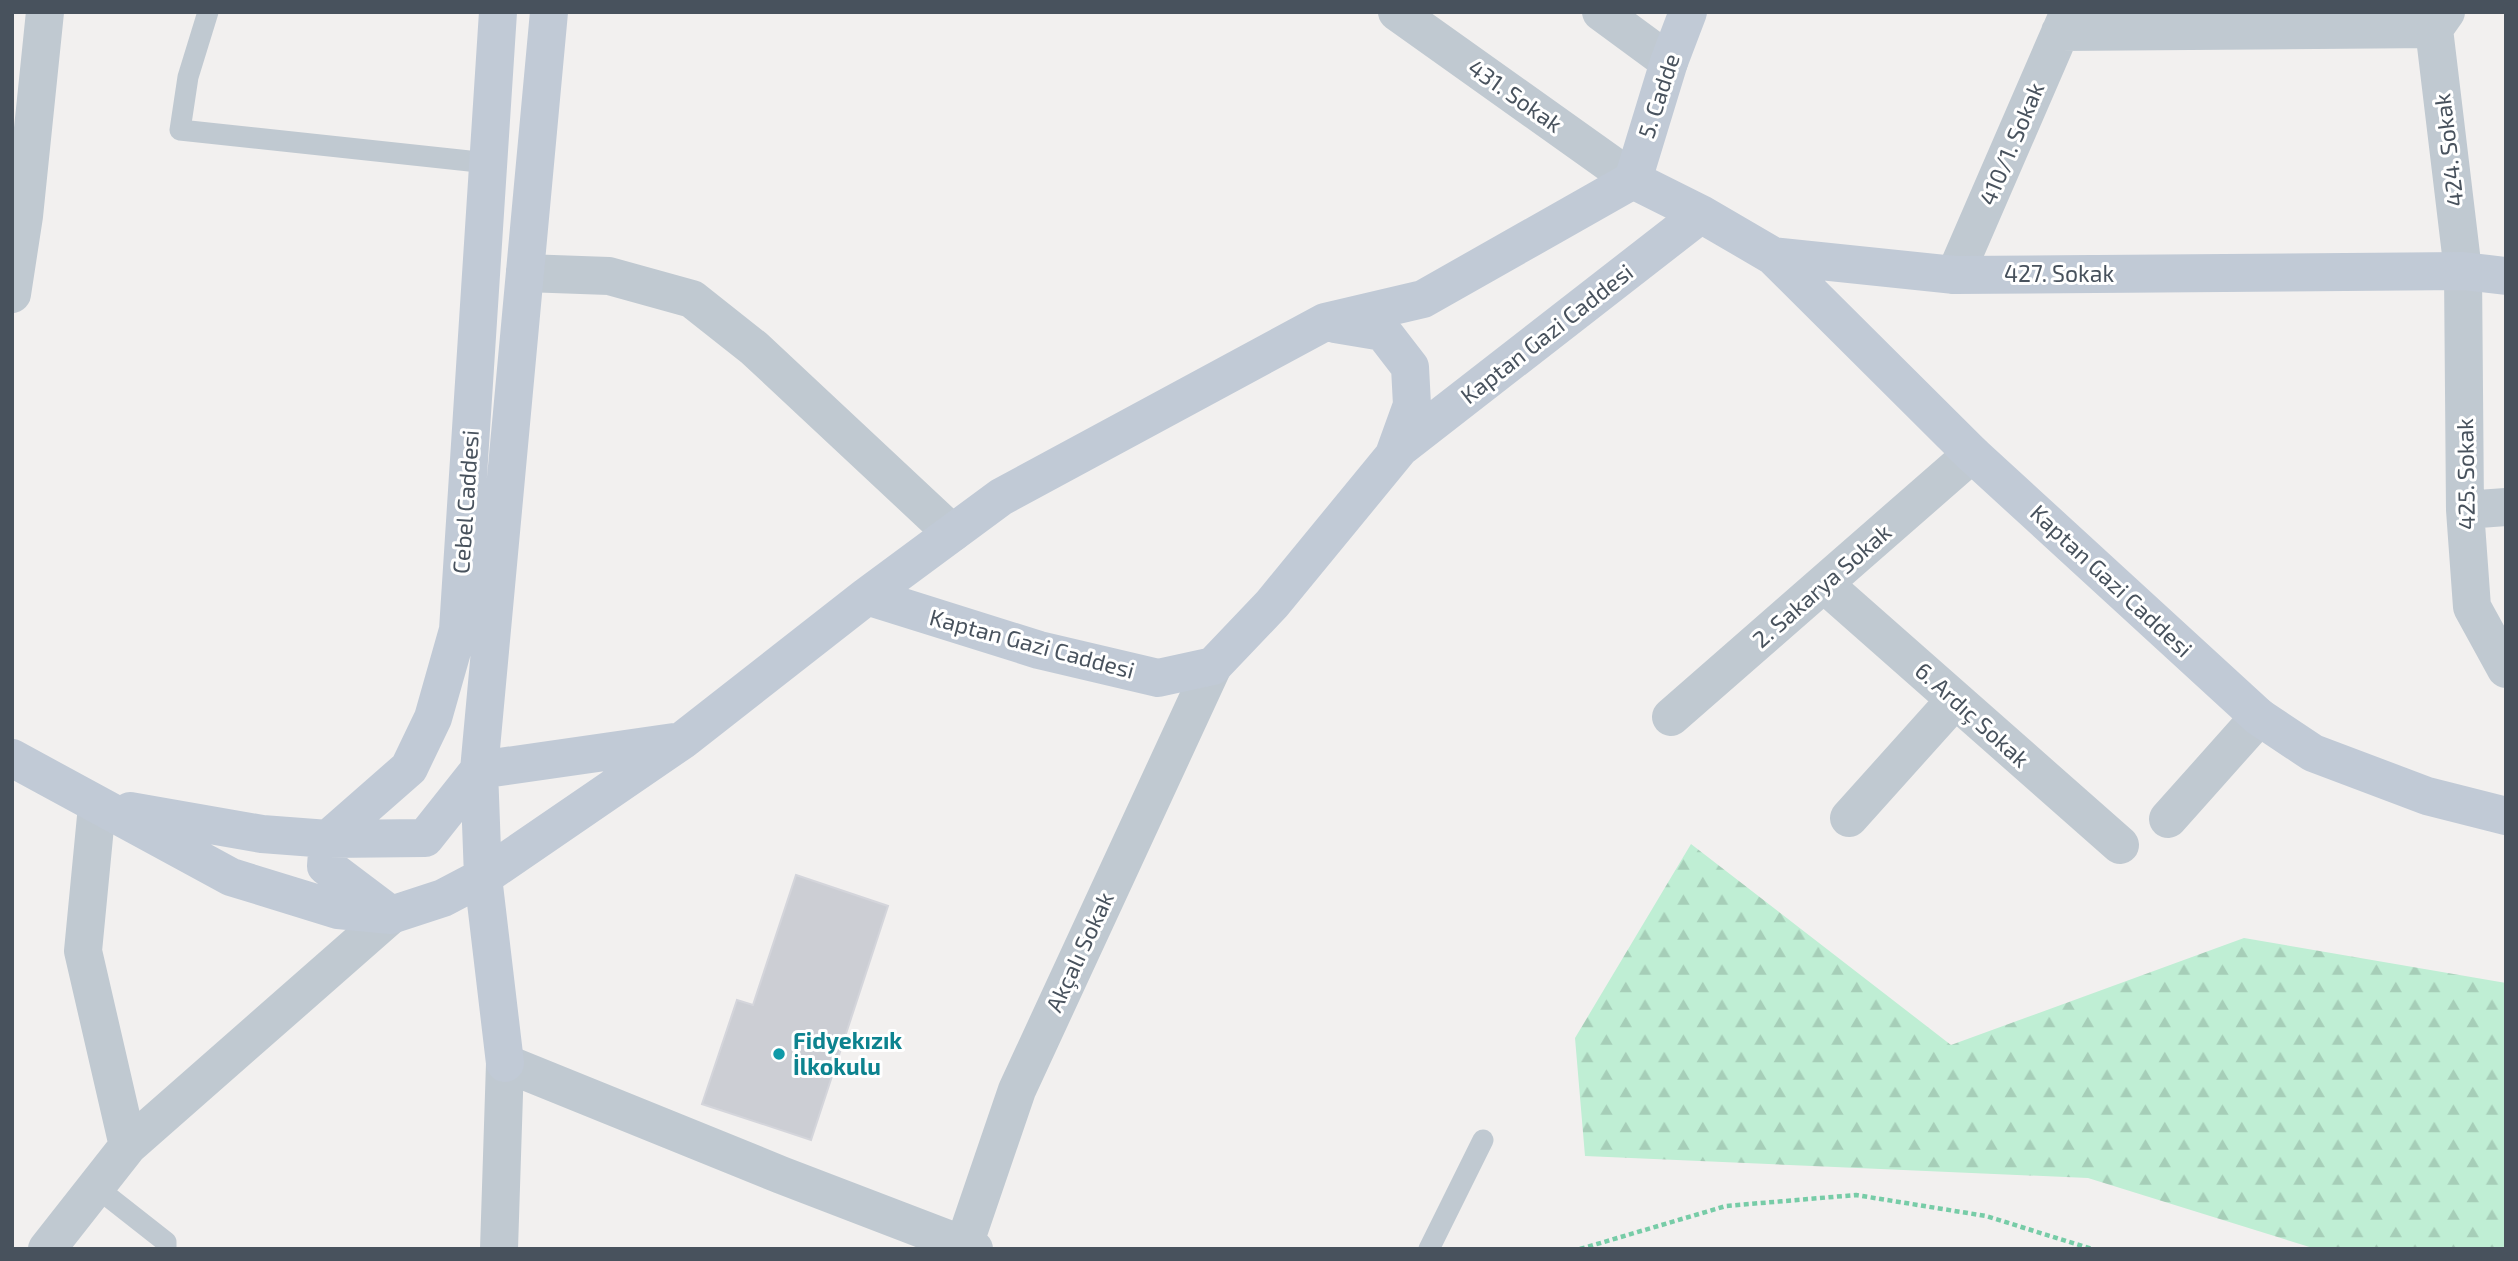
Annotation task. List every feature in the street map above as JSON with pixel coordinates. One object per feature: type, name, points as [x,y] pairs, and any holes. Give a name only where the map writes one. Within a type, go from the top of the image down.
[{"type":"main road","name":"Cebel Caddesi","points":[[328,839],[409,768],[433,718],[458,630],[498,12]]},
{"type":"main road","name":"Cebel Caddesi","points":[[505,1063],[483,877],[479,770],[549,12]]},
{"type":"main road","name":"5. Cadde","points":[[1633,180],[1669,62],[1688,12]]},
{"type":"main road","name":"427. Sokak","points":[[1633,180],[1773,256],[1955,275],[2463,271],[2506,276]]},
{"type":"main road","points":[[12,758],[231,877],[338,910],[391,915],[443,898],[483,877],[683,740],[867,596],[1001,497],[1325,322],[1423,299],[1633,180]]},
{"type":"main road","name":"Kaptan Gazi Caddesi","points":[[867,596],[1039,650],[1158,678],[1213,666],[1272,604],[1394,454],[1701,215]]},
{"type":"main road","name":"Kaptan Gazi Caddesi","points":[[1773,256],[1972,454],[2259,717],[2313,753],[2427,796],[2506,816]]},
{"type":"main road","name":"Kaptan Gazi Caddesi","points":[[1325,322],[1383,332],[1410,367],[1412,405],[1394,454]]},
{"type":"main road","points":[[97,806],[262,834],[328,839],[425,838],[479,770],[683,740]]},
{"type":"main road","points":[[328,839],[327,866],[391,915]]},
{"type":"street","points":[[12,294],[24,216],[46,12]]},
{"type":"street","name":"431. Sokak","points":[[1397,12],[1633,180]]},
{"type":"street","points":[[1601,12],[1669,62]]},
{"type":"street","name":"424. Sokak","points":[[2064,22],[2440,20],[2463,271]]},
{"type":"street","name":"410/1. Sokak","points":[[1955,275],[2064,22]]},
{"type":"street","name":"425. Sokak","points":[[2463,271],[2465,510],[2472,607],[2506,669]]},
{"type":"street","points":[[525,274],[609,276],[692,299],[754,348],[952,533]]},
{"type":"street","name":"2. Sakarya Sokak","points":[[1671,717],[1972,454]]},
{"type":"street","points":[[2465,510],[2506,507]]},
{"type":"street","name":"6. Ardıç Sokak","points":[[1824,584],[2120,845]]},
{"type":"street","name":"Akçalı Sokak","points":[[969,1247],[1017,1090],[1213,666]]},
{"type":"street","points":[[1849,818],[1955,700]]},
{"type":"street","points":[[2168,819],[2259,717]]},
{"type":"street","points":[[97,806],[83,951],[128,1146]]},
{"type":"street","points":[[47,1249],[128,1146],[391,915]]},
{"type":"street","points":[[499,1249],[505,1063],[781,1175],[969,1247]]},
{"type":"lane","points":[[208,12],[188,77],[180,130],[488,163]]},
{"type":"lane","points":[[1429,1249],[1483,1140]]},
{"type":"lane","points":[[96,1187],[166,1242],[166,1249]]},
{"type":"path","points":[[1580,1249],[1726,1206],[1856,1195],[1986,1216],[2092,1249]]},
{"type":"green space","points":[[1691,844],[1951,1045],[2244,938],[2506,983],[2506,1249],[2316,1249],[2088,1178],[1585,1156],[1575,1038]]},
{"type":"building","name":"Fidyekızık İlkokulu","points":[[796,875],[888,906],[811,1140],[702,1104],[737,1000],[753,1005]]},
{"type":"place","name":"Fidyekızık İlkokulu","points":[[779,1054]]}]
